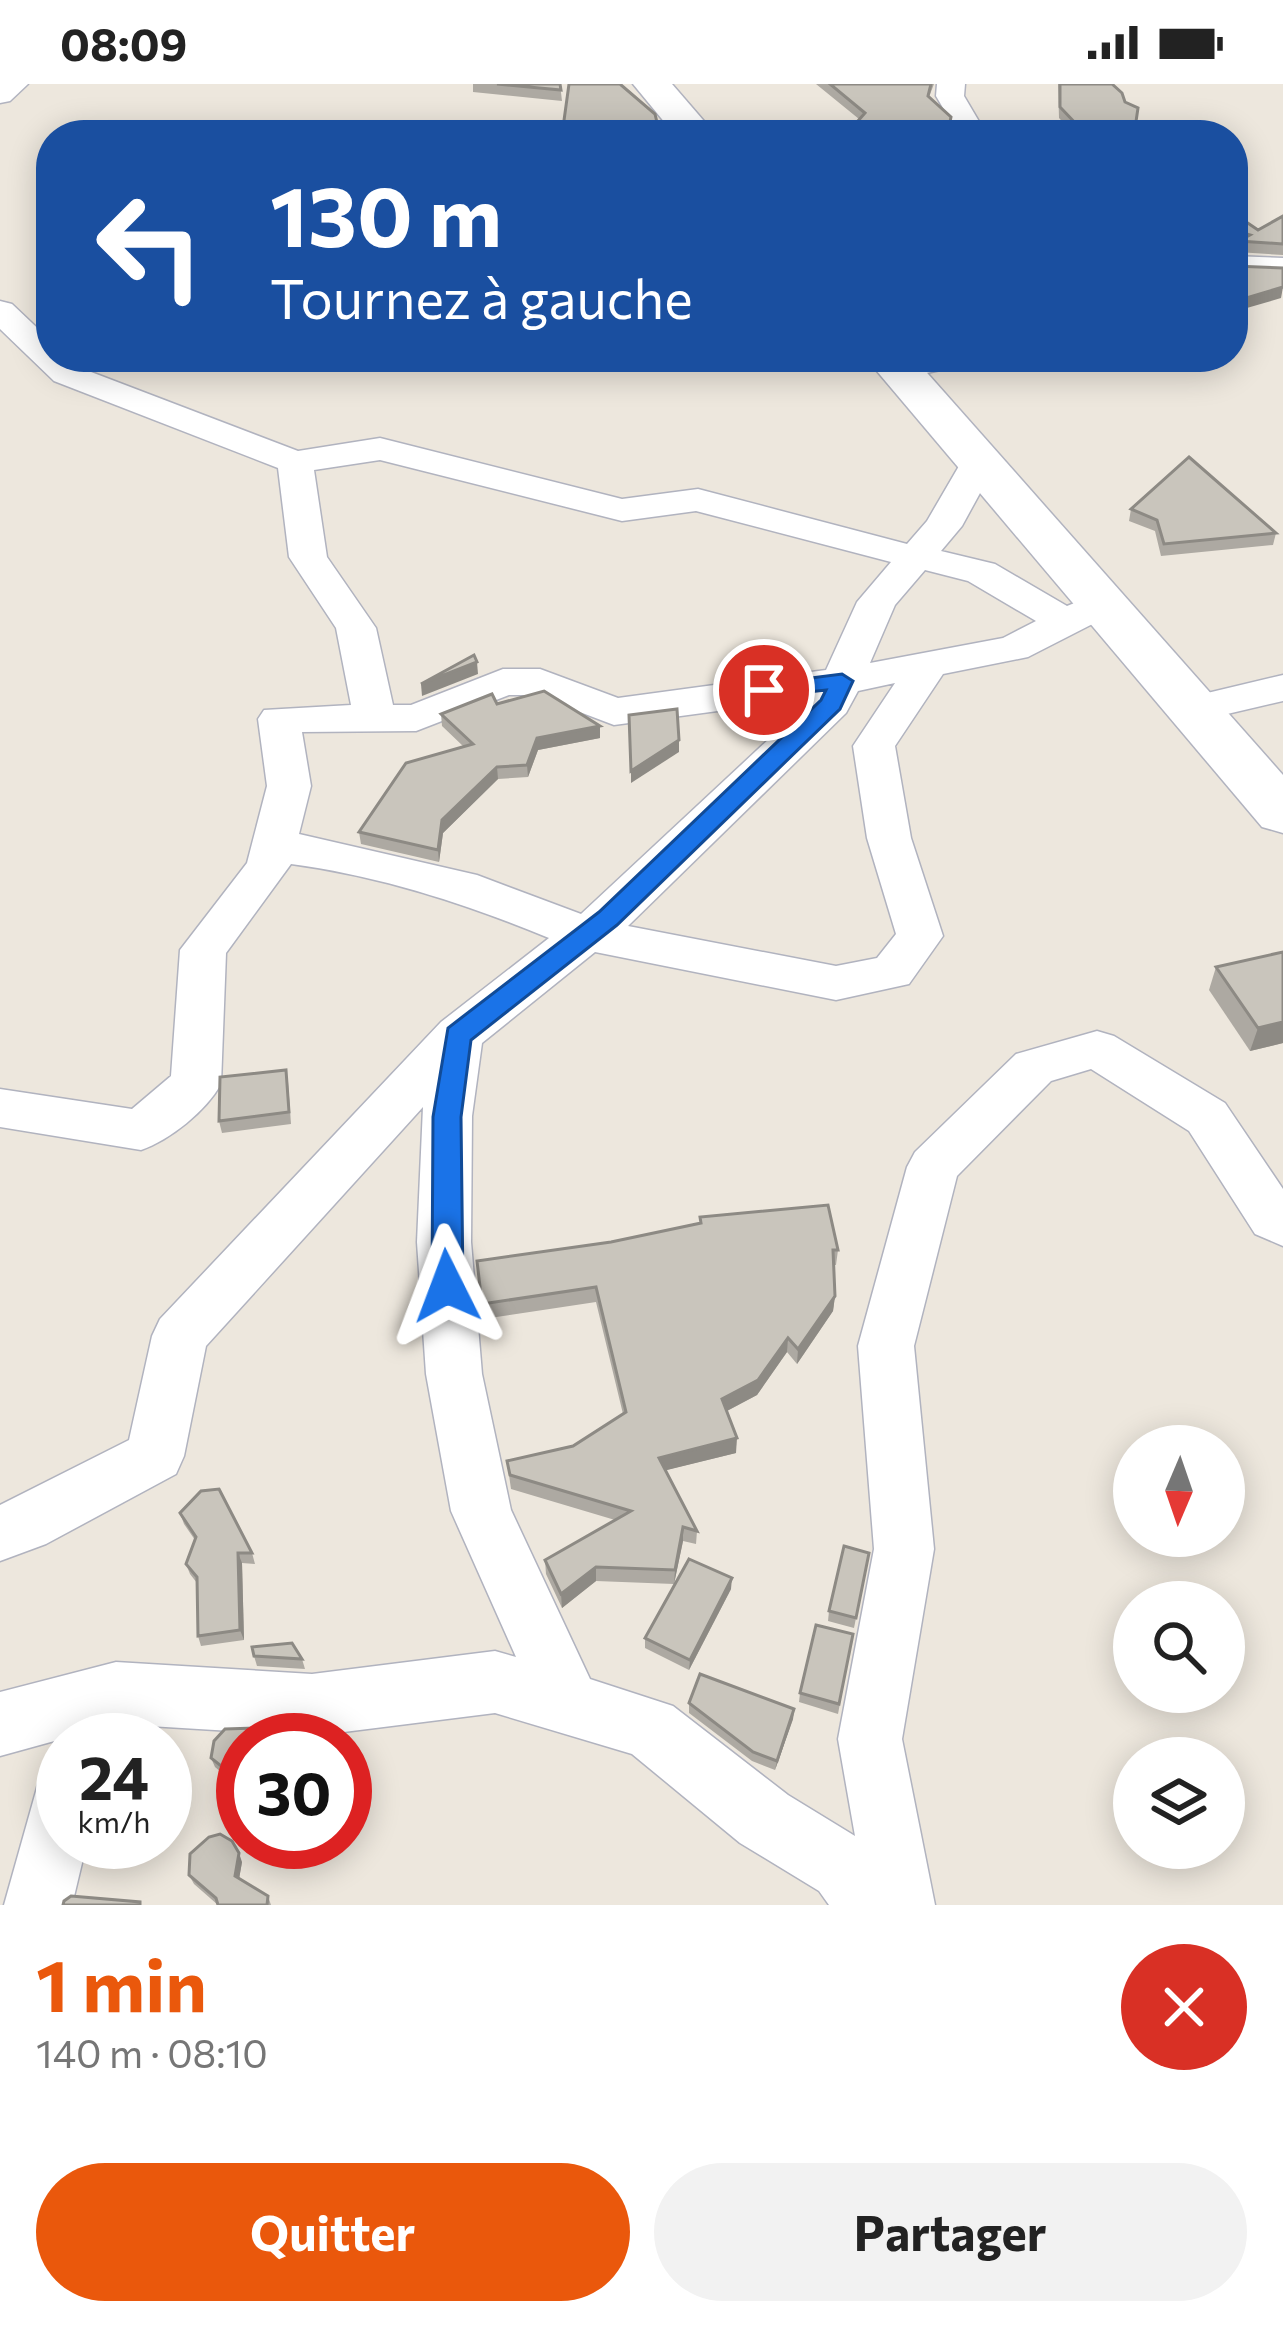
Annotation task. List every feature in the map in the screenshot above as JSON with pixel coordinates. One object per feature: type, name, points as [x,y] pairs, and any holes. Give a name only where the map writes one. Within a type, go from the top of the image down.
[{"type":"main road","points":[[652,84],[683,120]]},
{"type":"main road","points":[[901,372],[979,462],[1083,613],[1193,709],[1283,813]]},
{"type":"street","points":[[0,95],[14,84]]},
{"type":"street","points":[[951,84],[950,96],[964,120]]},
{"type":"street","points":[[1248,266],[1283,267]]},
{"type":"street","points":[[0,311],[36,345]]},
{"type":"street","points":[[65,372],[295,462],[380,449],[622,510],[698,500],[791,528],[981,572],[1083,613]]},
{"type":"street","points":[[295,462],[308,557],[356,628],[375,719]]},
{"type":"street","points":[[0,1533],[25,1525],[155,1456],[180,1336],[458,1035],[586,934],[831,704],[877,602],[943,526],[979,462]]},
{"type":"street","points":[[0,1108],[141,1130],[196,1084],[203,950],[268,866],[289,786],[279,719],[416,718],[503,682],[540,682],[614,712],[842,681],[1014,648],[1083,613]]},
{"type":"street","points":[[273,846],[334,854],[477,891],[586,934],[836,983],[892,972],[920,936],[889,838],[874,746],[929,664]]},
{"type":"street","points":[[1193,709],[1283,688]]},
{"type":"street","points":[[458,1035],[447,1117],[444,1242],[454,1374],[481,1511],[569,1704]]},
{"type":"street","points":[[901,1905],[869,1739],[904,1549],[886,1346],[933,1167],[1034,1067],[1097,1049],[1208,1117],[1274,1219],[1283,1224]]},
{"type":"street","points":[[161,1713],[312,1705],[495,1682],[650,1728],[764,1819],[843,1867],[871,1905]]},
{"type":"street","points":[[0,1724],[36,1721]]},
{"type":"street","points":[[38,1905],[47,1869]]},
{"type":"building","points":[[497,84],[560,84],[561,90]]},
{"type":"building","points":[[569,84],[620,84],[656,120],[564,120]]},
{"type":"building","points":[[830,84],[931,84],[928,96],[951,117],[859,120],[865,113]]},
{"type":"building","points":[[1060,84],[1112,84],[1125,102],[1138,108],[1136,120],[1072,120],[1060,107]]},
{"type":"building","points":[[1283,216],[1283,244],[1248,242],[1248,223],[1258,230]]},
{"type":"building","points":[[1248,267],[1283,268],[1283,287],[1248,298]]},
{"type":"building","points":[[1189,457],[1276,533],[1164,544],[1157,520],[1131,509]]},
{"type":"building","points":[[474,655],[477,662],[421,684]]},
{"type":"building","points":[[544,691],[600,726],[537,738],[527,765],[497,767],[442,820],[438,850],[359,832],[406,763],[473,744],[441,714],[492,694],[497,704]]},
{"type":"building","points":[[677,709],[679,740],[631,771],[629,715]]},
{"type":"building","points":[[1283,952],[1283,1022],[1258,1028],[1216,967]]},
{"type":"building","points":[[286,1070],[289,1112],[219,1121],[220,1077]]},
{"type":"building","points":[[828,1205],[838,1250],[833,1250],[835,1296],[798,1349],[788,1338],[758,1380],[722,1399],[737,1438],[659,1458],[697,1531],[683,1527],[675,1570],[596,1567],[561,1594],[545,1560],[631,1511],[510,1475],[507,1461],[573,1446],[626,1412],[596,1287],[482,1304],[477,1261],[611,1242],[701,1223],[700,1217]]},
{"type":"building","points":[[219,1489],[252,1553],[238,1553],[240,1630],[198,1636],[197,1577],[186,1564],[196,1537],[180,1513],[201,1491]]},
{"type":"building","points":[[844,1546],[869,1553],[856,1618],[829,1611]]},
{"type":"building","points":[[689,1559],[732,1578],[690,1660],[645,1638]]},
{"type":"building","points":[[816,1625],[853,1634],[839,1704],[800,1693]]},
{"type":"building","points":[[292,1643],[302,1659],[254,1656],[252,1647]]},
{"type":"building","points":[[700,1674],[794,1709],[777,1761],[753,1752],[689,1703]]},
{"type":"building","points":[[216,1835],[216,1869],[236,1869],[235,1876],[268,1896],[267,1905],[218,1905],[189,1875],[192,1852]]},
{"type":"building","points":[[71,1896],[140,1902],[140,1905],[63,1905]]},
{"type":"route","points":[[447,1286],[447,1117],[458,1035],[608,918],[831,704],[842,681],[764,690]]}]
